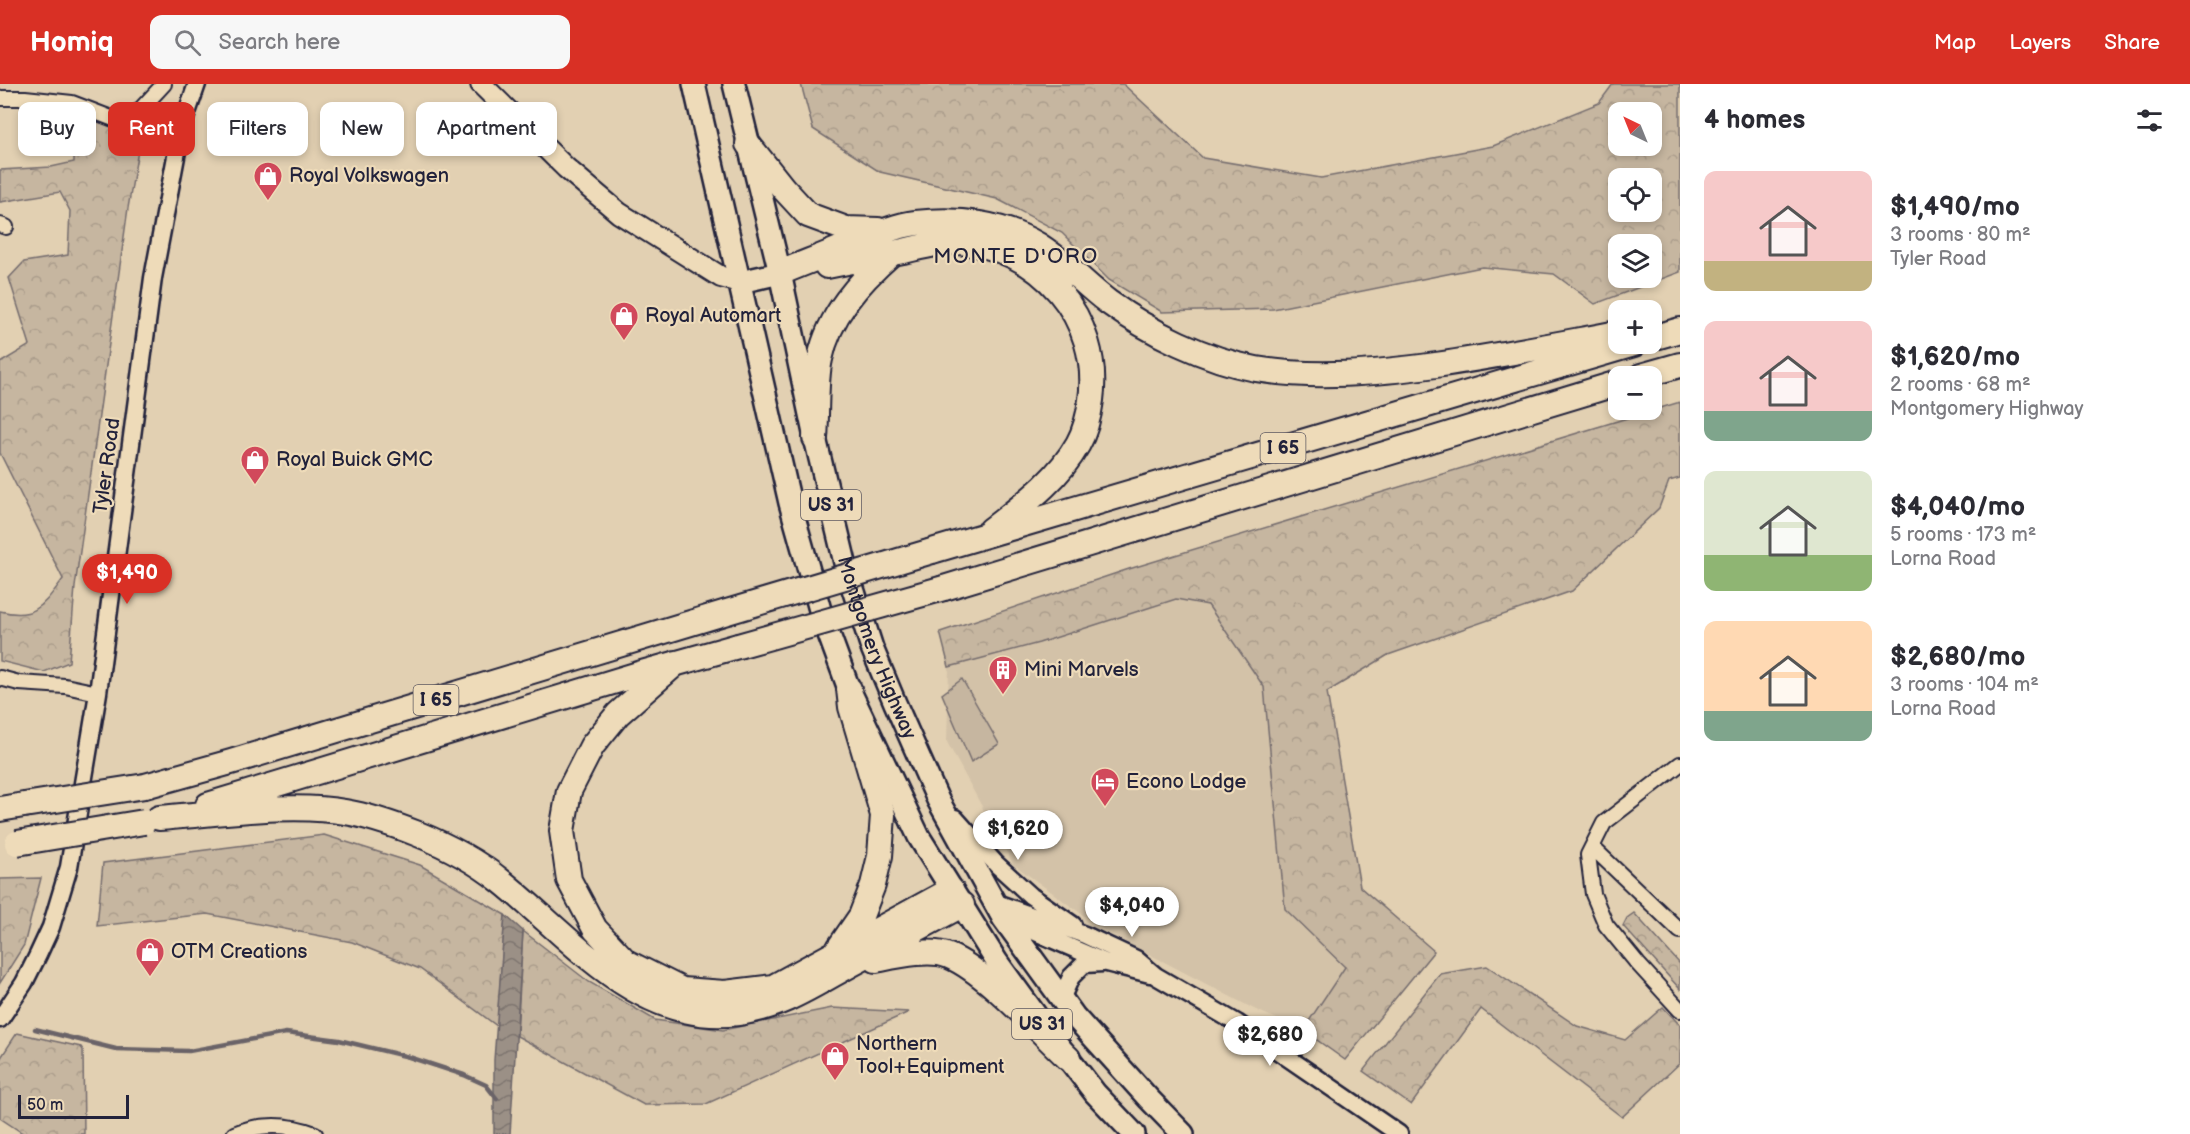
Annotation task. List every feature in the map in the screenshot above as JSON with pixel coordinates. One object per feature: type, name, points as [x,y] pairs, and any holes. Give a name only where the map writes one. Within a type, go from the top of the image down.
[{"type":"highway","points":[[748,144],[808,215],[889,242],[938,244],[958,242],[1000,251],[1020,259],[1042,274],[1077,315],[1085,333],[1093,373],[1089,418],[1080,442],[1047,486],[981,538]]},
{"type":"highway","points":[[815,438],[819,359],[840,308],[867,275],[889,242],[915,223],[987,224],[1016,234],[1039,245],[1108,302],[1138,322],[1198,352],[1255,369],[1317,374],[1393,371],[1494,356],[1608,335]]},
{"type":"highway","points":[[780,273],[889,242]]},
{"type":"highway","points":[[1662,325],[1680,321]]},
{"type":"highway","points":[[1662,335],[1680,330]]},
{"type":"highway","name":"I 65","points":[[0,809],[144,786],[231,762],[727,612],[1608,352]]},
{"type":"highway","points":[[1662,370],[1680,365]]},
{"type":"highway","name":"I 65","points":[[8,845],[152,820],[200,807],[676,663],[944,588],[1608,386]]},
{"type":"highway","points":[[676,663],[618,714],[592,746],[569,791],[562,831],[569,880],[595,929],[626,962],[682,990],[726,993],[773,987],[843,958],[956,898]]},
{"type":"highway","points":[[152,820],[280,809],[326,810],[345,812],[418,834],[452,849],[482,868],[629,988],[669,1005],[695,1012],[739,1013],[788,1000],[843,958],[873,885],[880,856],[883,815],[851,707],[849,689]]},
{"type":"highway","points":[[843,958],[911,953],[948,955],[983,978],[1068,1058]]},
{"type":"main road","points":[[482,84],[566,168],[620,213],[721,278],[740,282],[780,273]]},
{"type":"main road","name":"Montgomery Highway","points":[[694,84],[803,555],[849,689],[920,837],[956,898],[997,962],[1068,1058],[1095,1093],[1134,1134]]},
{"type":"main road","name":"Montgomery Highway","points":[[734,84],[780,273],[815,438],[846,567],[872,648],[938,800],[998,910],[1062,996],[1074,1016],[1183,1134]]},
{"type":"main road","points":[[956,898],[998,910]]},
{"type":"street","points":[[0,98],[72,103],[119,121],[138,112],[164,84]]},
{"type":"street","name":"Tyler Road","points":[[0,1019],[24,983],[51,927],[69,867],[98,693],[153,278],[181,130],[197,84]]},
{"type":"street","points":[[0,678],[19,683],[65,686],[98,693]]},
{"type":"street","points":[[1680,764],[1604,824],[1588,855],[1593,894],[1606,925],[1680,1010]]},
{"type":"street","points":[[938,800],[996,864],[1031,896],[1085,935]]},
{"type":"street","points":[[1592,847],[1680,931]]},
{"type":"street","points":[[998,910],[1085,935],[1136,959],[1156,976],[1238,1023],[1399,1134]]},
{"type":"street","points":[[998,910],[1107,963],[1156,976]]},
{"type":"street","points":[[1062,996],[1071,977],[1084,964],[1107,963]]},
{"type":"street","points":[[234,1134],[258,1127],[276,1126],[290,1127],[315,1134]]},
{"type":"shaded area","points":[[1176,599],[1208,605],[1264,687],[1285,908],[1345,967],[1303,1030],[1256,1010],[1105,931],[1013,864],[947,742],[949,667],[1039,643]]},
{"type":"green space","points":[[801,84],[1123,84],[1203,158],[1321,178],[1493,146],[1599,103],[1613,84],[1680,84],[1680,272],[1662,279],[1662,234],[1608,234],[1608,288],[1638,288],[1595,304],[1554,274],[1482,267],[1273,309],[1162,312],[1109,280],[1062,233],[997,199],[880,172],[813,129]]},
{"type":"green space","points":[[96,121],[108,124],[108,156],[137,156],[75,587],[69,662],[44,672],[0,661],[0,611],[22,613],[38,608],[63,579],[0,453],[0,363],[30,345],[9,278],[24,262],[68,255],[70,211],[60,192],[0,202],[0,170],[51,167],[74,162],[74,156],[96,156]]},
{"type":"green space","points":[[1680,402],[1680,478],[1669,481],[1659,508],[1572,591],[1388,655],[1327,692],[1360,887],[1434,951],[1345,1060],[1303,1030],[1345,967],[1285,909],[1264,687],[1208,605],[1176,599],[1039,643],[949,667],[940,632],[1129,569],[1621,420],[1662,420],[1662,407]]},
{"type":"green space","points":[[962,679],[999,744],[971,762],[942,694]]},
{"type":"green space","points":[[324,835],[420,865],[505,915],[497,1026],[420,969],[352,942],[207,914],[97,926],[103,863]]},
{"type":"green space","points":[[41,878],[24,945],[0,983],[0,879]]},
{"type":"green space","points":[[1634,913],[1680,964],[1680,989],[1623,926],[1627,918]]},
{"type":"green space","points":[[523,931],[589,982],[655,1020],[723,1030],[832,1008],[909,1012],[706,1104],[644,1105],[517,1036]]},
{"type":"green space","points":[[1487,966],[1577,1026],[1625,1040],[1663,1007],[1680,1025],[1680,1063],[1622,1117],[1481,1009],[1411,1105],[1363,1071],[1440,974]]},
{"type":"green space","points":[[17,1033],[81,1047],[83,1050],[84,1134],[24,1134],[0,1118],[0,1059]]},
{"type":"water","points":[[505,915],[523,931],[510,1134],[494,1134],[494,1060]]},
{"type":"waterway","points":[[35,1029],[116,1049],[189,1051],[286,1033],[339,1040],[409,1057],[464,1075],[486,1085],[497,1099]]},
{"type":"place","name":"Royal Volkswagen","points":[[268,202]]},
{"type":"place","name":"Royal Automart","points":[[624,342]]},
{"type":"place","name":"Royal Buick GMC","points":[[255,486]]},
{"type":"place","name":"Mini Marvels","points":[[1003,696]]},
{"type":"place","name":"Econo Lodge","points":[[1105,808]]},
{"type":"place","name":"OTM Creations","points":[[150,978]]},
{"type":"place","name":"Northern Tool+Equipment","points":[[835,1082]]},
{"type":"district","name":"MONTE D'ORO","points":[[1016,256]]}]
